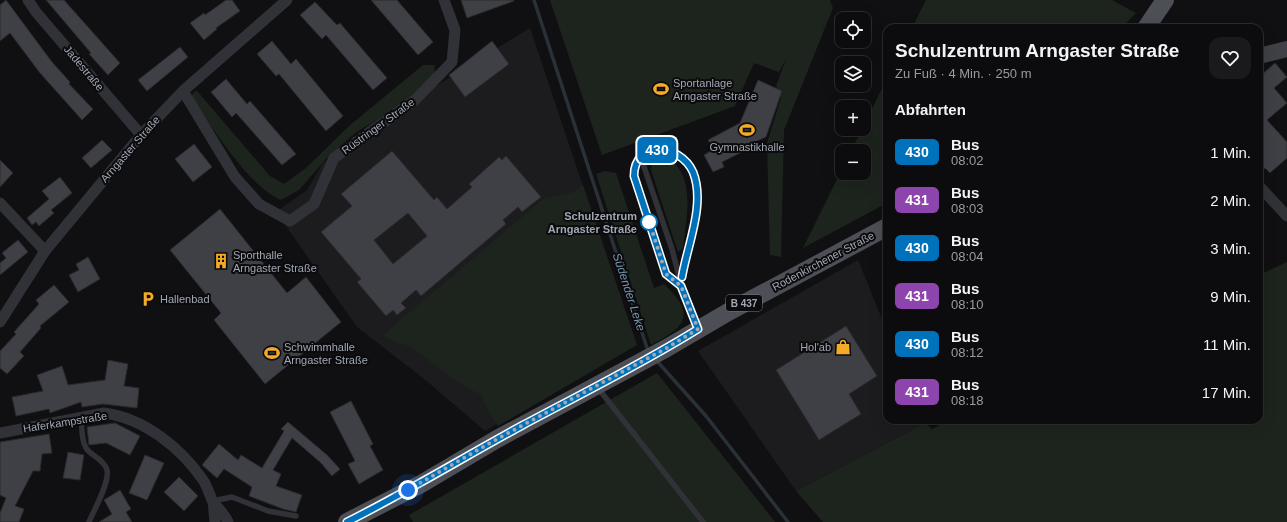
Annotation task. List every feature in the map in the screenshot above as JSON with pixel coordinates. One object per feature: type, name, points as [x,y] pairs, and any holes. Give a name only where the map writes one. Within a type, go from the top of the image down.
[{"type":"main road","points":[[1149,24],[1165,0]]},
{"type":"main road","name":"Rodenkirchener Straße","points":[[597,385],[883,229]]},
{"type":"main road","name":"B 437","points":[[347,522],[421,484],[497,439],[597,385]]},
{"type":"street","name":"Jadestraße","points":[[28,0],[36,12],[141,135]]},
{"type":"street","name":"Arngaster Straße","points":[[0,322],[45,251],[141,135],[183,92],[287,0]]},
{"type":"street","name":"Rüstringer Straße","points":[[183,92],[236,176],[259,204],[290,221],[314,204],[334,158],[414,100],[452,62],[455,30],[444,0]]},
{"type":"street","points":[[1263,55],[1287,49]]},
{"type":"street","points":[[1263,190],[1287,216]]},
{"type":"street","points":[[0,203],[45,251]]},
{"type":"street","name":"Haferkampstraße","points":[[0,433],[104,413],[119,415],[148,428],[188,461],[204,481],[213,501],[224,514],[228,522]]},
{"type":"street","name":"Haferkampstraße","points":[[213,501],[216,522]]},
{"type":"lane","points":[[661,149],[674,152],[685,160],[693,173],[696,187],[692,239],[681,286],[666,274],[634,176],[634,166],[641,158],[661,149]]},
{"type":"lane","points":[[641,158],[672,249],[681,286],[698,329]]},
{"type":"lane","points":[[597,385],[606,399],[703,522]]},
{"type":"lane","points":[[81,417],[86,448],[104,464],[107,470],[107,479],[89,522]]},
{"type":"lane","points":[[213,501],[232,497],[268,511],[296,516]]},
{"type":"shaded area","name":"Sportanlage Arngaster Straße","points":[[550,0],[830,0],[833,8],[784,130],[781,257],[770,255],[767,143],[781,98],[776,86],[786,59],[779,72],[754,63],[735,106],[602,155]]},
{"type":"shaded area","points":[[926,0],[1112,0],[1136,13],[1125,24],[914,24]]},
{"type":"shaded area","name":"Schulzentrum Arngaster Straße","points":[[530,28],[635,341],[485,431],[423,378],[357,327],[276,212],[307,190],[323,163],[402,97],[439,84]]},
{"type":"shaded area","points":[[423,65],[435,65],[434,75],[412,97],[355,133],[326,159],[299,190],[281,200],[269,193],[245,171],[193,101],[192,95],[195,91],[198,92],[270,176],[284,184],[306,168],[349,126]]},
{"type":"shaded area","points":[[883,86],[883,205],[803,248],[837,180],[871,180],[871,144],[854,144],[858,136],[871,136],[871,111]]},
{"type":"shaded area","points":[[664,156],[675,164],[682,173],[686,185],[686,223],[683,248],[678,252],[651,170],[652,164]]},
{"type":"shaded area","points":[[605,171],[616,173],[654,288],[664,284],[681,304],[684,312],[683,319],[679,326],[651,345],[596,174]]},
{"type":"shaded area","points":[[583,185],[637,345],[498,426],[490,415],[480,393],[477,393],[455,380],[410,346],[397,343],[383,335],[543,199],[574,192]]},
{"type":"shaded area","points":[[858,260],[883,321],[883,424],[923,424],[796,491],[698,351]]},
{"type":"shaded area","points":[[1287,262],[1287,522],[823,522],[796,491],[923,424],[926,424],[932,429],[942,424],[1263,424],[1263,273]]},
{"type":"shaded area","points":[[657,373],[775,522],[413,522],[409,515]]},
{"type":"building","points":[[6,0],[52,62],[70,82],[69,84],[93,109],[82,120],[40,73],[10,33],[0,41],[0,5]]},
{"type":"building","points":[[46,0],[64,0],[120,63],[108,75],[89,54],[91,53]]},
{"type":"building","points":[[226,0],[232,0],[240,11],[216,28],[217,29],[204,40],[190,23],[204,13],[205,15]]},
{"type":"building","points":[[371,0],[397,0],[433,42],[418,55]]},
{"type":"building","points":[[461,0],[514,0],[514,1],[467,18]]},
{"type":"building","points":[[315,2],[337,25],[340,23],[387,78],[373,90],[326,35],[322,39],[300,15]]},
{"type":"building","points":[[272,41],[291,64],[296,59],[343,116],[326,131],[279,74],[276,76],[257,54]]},
{"type":"building","points":[[492,41],[509,64],[465,97],[449,75]]},
{"type":"building","points":[[180,47],[188,57],[147,91],[138,80]]},
{"type":"building","points":[[1275,63],[1287,77],[1274,88],[1287,103],[1267,120],[1287,142],[1287,158],[1270,173],[1265,168],[1263,170],[1263,74]]},
{"type":"building","points":[[226,79],[247,104],[250,101],[296,154],[282,165],[236,113],[232,117],[211,92]]},
{"type":"building","name":"Gymnastikhalle","points":[[758,80],[782,91],[766,137],[757,141],[758,144],[722,162],[724,167],[713,172],[704,155],[714,149],[708,140],[740,123]]},
{"type":"building","points":[[102,140],[112,150],[91,168],[82,158]]},
{"type":"building","points":[[194,144],[212,167],[193,182],[175,159]]},
{"type":"building","points":[[392,151],[434,200],[437,197],[447,209],[472,187],[469,184],[499,157],[502,160],[506,156],[541,197],[522,212],[518,207],[503,220],[506,224],[421,296],[416,290],[401,303],[406,308],[397,315],[393,310],[386,316],[357,282],[361,279],[321,232],[352,206],[341,194]],"holes":[[[408,213],[427,236],[393,264],[374,240]]]},
{"type":"building","points":[[0,160],[13,173],[0,187]]},
{"type":"building","points":[[60,177],[72,193],[51,210],[54,213],[39,226],[36,222],[32,225],[27,218],[49,199],[42,191]]},
{"type":"building","points":[[220,209],[287,293],[306,277],[341,322],[265,384],[214,320],[221,313],[170,250]]},
{"type":"building","points":[[18,240],[28,252],[0,275],[0,263],[6,258],[2,253]]},
{"type":"building","points":[[88,257],[100,279],[78,292],[69,275],[79,270],[76,264]]},
{"type":"building","points":[[54,285],[69,302],[40,326],[41,328],[20,352],[24,356],[7,374],[0,368],[0,351],[16,334],[14,332],[39,304],[36,300]]},
{"type":"building","points":[[846,326],[877,376],[849,394],[861,414],[819,440],[776,370]]},
{"type":"building","points":[[108,360],[128,364],[124,386],[139,388],[137,408],[103,404],[82,407],[81,402],[50,413],[49,409],[16,416],[12,397],[43,391],[37,375],[62,366],[68,385],[105,380]]},
{"type":"building","points":[[351,401],[373,444],[370,446],[383,470],[359,484],[348,464],[355,461],[330,412]]},
{"type":"building","points":[[288,422],[327,455],[340,469],[332,476],[321,463],[292,438],[273,470],[281,474],[276,486],[302,495],[296,512],[283,509],[249,496],[252,487],[224,469],[217,478],[202,465],[219,444],[238,460],[241,455],[262,468],[284,431],[281,429]]},
{"type":"building","points":[[115,423],[140,436],[130,455],[106,443],[89,445],[87,427]]},
{"type":"building","points":[[49,434],[52,453],[42,454],[40,471],[33,471],[15,506],[24,509],[19,522],[0,522],[0,513],[6,498],[0,495],[0,442]]},
{"type":"building","points":[[68,452],[84,455],[80,480],[63,478]]},
{"type":"building","points":[[145,455],[164,463],[147,500],[129,493]]},
{"type":"building","points":[[179,477],[198,496],[184,511],[164,492]]},
{"type":"building","points":[[120,490],[131,509],[126,512],[132,522],[99,522],[112,514],[104,500]]},
{"type":"waterway","name":"Südender Leke","points":[[534,0],[647,348],[650,352]]},
{"type":"waterway","name":"Südender Leke","points":[[656,360],[706,416],[788,522]]},
{"type":"bus line","name":"430","points":[[347,522],[421,484],[497,439],[665,349],[698,329],[684,297],[681,286],[672,281],[666,274],[634,176],[634,166],[636,161],[653,151],[661,149],[674,152],[685,160],[693,173],[696,187],[692,239],[682,277]]},
{"type":"place","name":"Sportanlage Arngaster Straße","points":[[661,89]]},
{"type":"place","name":"Gymnastikhalle","points":[[747,130]]},
{"type":"place","name":"Schulzentrum Arngaster Straße","points":[[649,222]]},
{"type":"place","name":"Sporthalle Arngaster Straße","points":[[221,261]]},
{"type":"place","name":"Hallenbad","points":[[148,299]]},
{"type":"place","name":"Hol'ab","points":[[843,347]]},
{"type":"place","name":"Schwimmhalle Arngaster Straße","points":[[272,353]]},
{"type":"route","points":[[408,490],[421,484],[497,439],[665,349],[698,329],[684,297],[681,286],[672,281],[666,274],[648,218],[649,222]]}]
